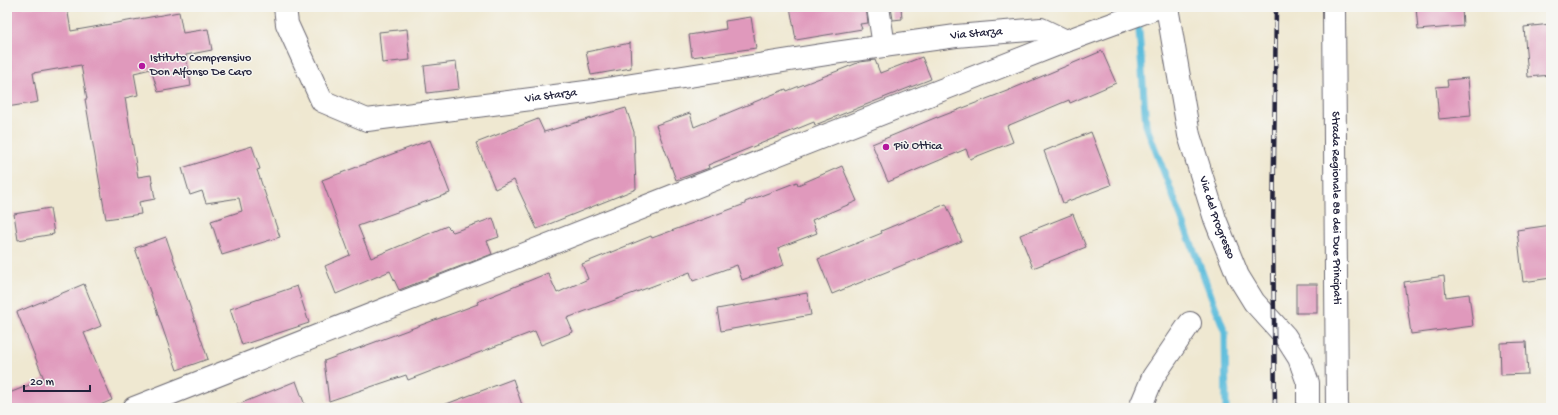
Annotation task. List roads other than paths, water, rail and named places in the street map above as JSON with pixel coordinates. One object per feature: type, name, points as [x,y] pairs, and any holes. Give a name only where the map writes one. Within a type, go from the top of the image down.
[{"type":"street","name":"Via Starza","points":[[285,7],[287,24],[322,101],[367,120],[594,91],[956,36],[1041,29],[1066,41]]},
{"type":"street","points":[[878,7],[884,46]]},
{"type":"street","name":"Strada Regionale 88 dei Due Principati","points":[[1334,7],[1337,408]]},
{"type":"street","points":[[134,408],[1066,41],[1159,8]]},
{"type":"street","name":"Via del Progresso","points":[[1159,8],[1189,135],[1215,219],[1238,276],[1254,302],[1285,336],[1299,358],[1308,383],[1308,408]]},
{"type":"street","points":[[1140,408],[1153,377],[1190,322]]},
{"type":"waterway","points":[[1138,17],[1146,125],[1225,332],[1226,408]]},
{"type":"railway","points":[[1275,408],[1273,233],[1276,7]]},
{"type":"place","name":"Istituto Comprensivo Don Alfonso De Caro","points":[[142,66]]},
{"type":"place","name":"Più Ottica","points":[[886,147]]}]
